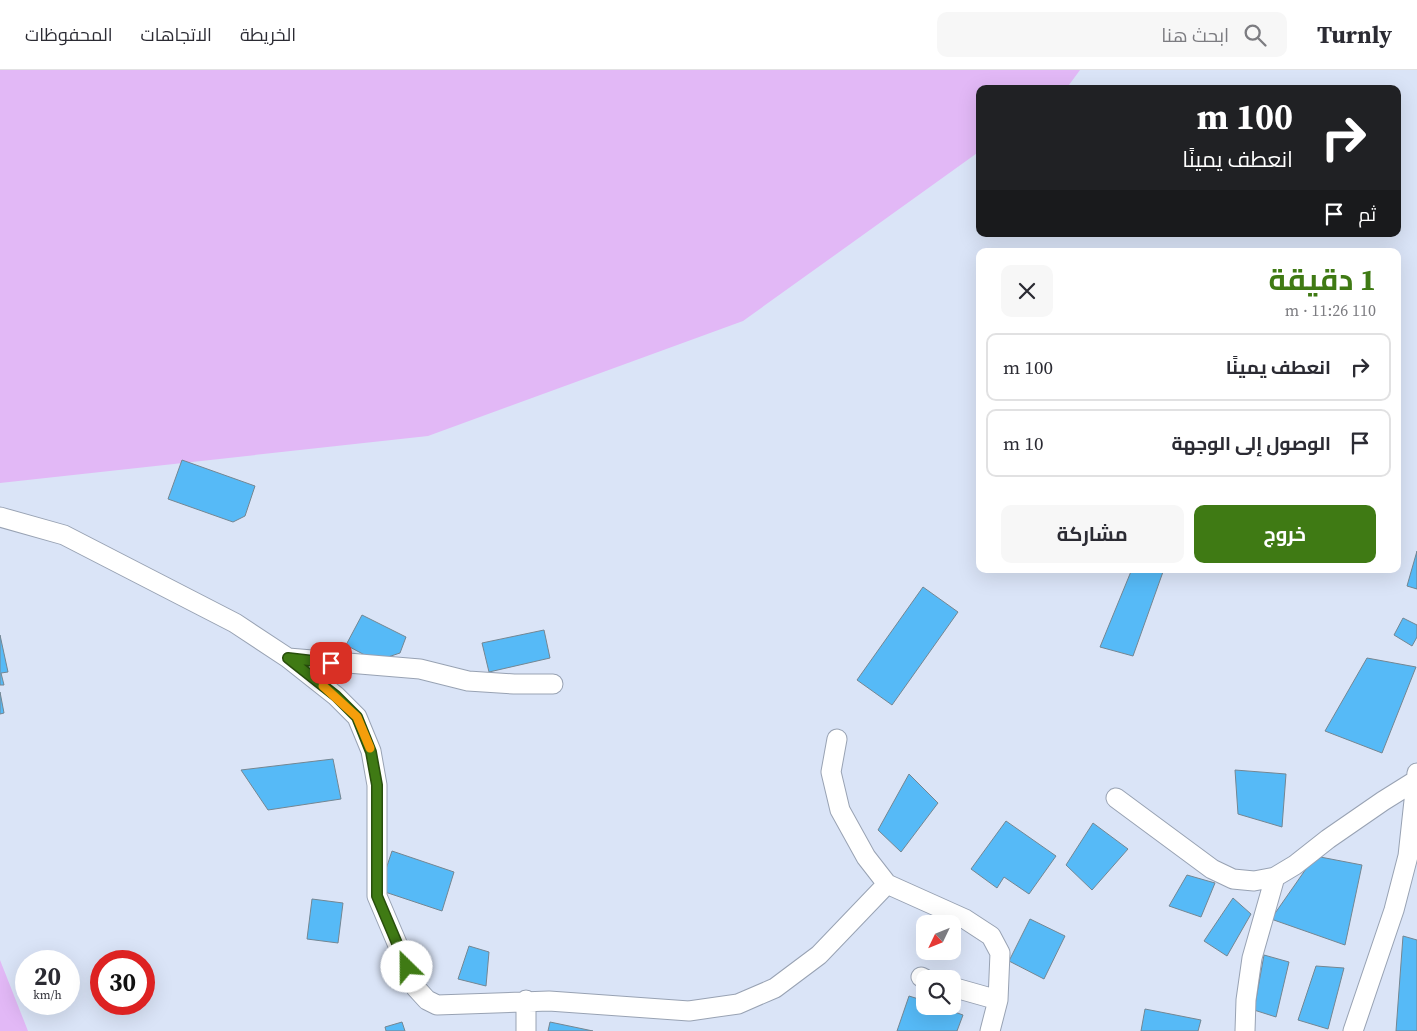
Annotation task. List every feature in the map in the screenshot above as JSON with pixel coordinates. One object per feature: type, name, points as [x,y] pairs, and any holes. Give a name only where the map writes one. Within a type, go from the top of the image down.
[{"type":"street","points":[[0,517],[64,535],[236,623],[288,658],[336,696],[357,717],[371,752],[377,785],[377,896],[416,988],[427,1000],[437,1005],[484,1004],[526,1000],[689,1011],[738,1004],[775,988],[819,955],[887,884]]},
{"type":"street","points":[[288,658],[420,669],[468,681],[553,684]]},
{"type":"street","points":[[837,739],[831,772],[840,810],[866,857],[887,884],[965,919],[991,936],[1000,952],[998,1000],[990,1031]]},
{"type":"street","points":[[1116,798],[1212,869],[1233,879],[1254,881],[1275,877],[1295,865],[1328,839],[1416,777]]},
{"type":"street","points":[[1353,1031],[1394,910],[1408,856],[1416,777]]},
{"type":"street","points":[[1245,1031],[1246,1000],[1252,958],[1275,877]]},
{"type":"street","points":[[961,990],[998,1000]]},
{"type":"street","points":[[526,1000],[526,1031]]},
{"type":"shaded area","points":[[0,70],[1080,70],[1069,85],[976,85],[976,154],[743,321],[428,436],[0,483]]},
{"type":"shaded area","points":[[0,960],[15,998],[15,1015],[22,1015],[28,1031],[0,1031]]},
{"type":"building","points":[[182,460],[255,486],[245,516],[233,522],[168,499]]},
{"type":"building","points":[[1417,551],[1417,589],[1407,586]]},
{"type":"building","points":[[1130,573],[1163,573],[1133,656],[1100,647]]},
{"type":"building","points":[[923,587],[958,612],[892,705],[857,680]]},
{"type":"building","points":[[362,615],[406,637],[400,653],[376,661],[346,645]]},
{"type":"building","points":[[1403,618],[1417,625],[1417,637],[1412,646],[1394,635]]},
{"type":"building","points":[[544,630],[550,658],[489,672],[482,643]]},
{"type":"building","points":[[0,635],[8,672],[1,673],[4,685],[0,685]]},
{"type":"building","points":[[1367,658],[1416,667],[1382,753],[1325,731]]},
{"type":"building","points":[[0,692],[4,713],[0,714]]},
{"type":"building","points":[[333,759],[341,799],[268,810],[241,770]]},
{"type":"building","points":[[1235,770],[1286,774],[1282,827],[1238,814]]},
{"type":"building","points":[[909,774],[938,803],[901,852],[878,830]]},
{"type":"building","points":[[1006,821],[1056,856],[1029,894],[1004,877],[997,888],[971,869]]},
{"type":"building","points":[[1093,823],[1128,849],[1092,890],[1066,865]]},
{"type":"building","points":[[392,851],[454,872],[442,911],[379,890]]},
{"type":"building","points":[[1315,856],[1362,865],[1345,945],[1271,919]]},
{"type":"building","points":[[1187,875],[1215,883],[1201,917],[1169,906]]},
{"type":"building","points":[[1233,898],[1251,914],[1227,956],[1204,941]]},
{"type":"building","points":[[312,899],[343,903],[338,943],[307,939]]},
{"type":"building","points":[[1030,919],[1065,936],[1044,979],[1009,961]]},
{"type":"building","points":[[1403,936],[1417,940],[1417,1031],[1396,1031]]},
{"type":"building","points":[[469,946],[489,952],[486,986],[458,979]]},
{"type":"building","points":[[1264,955],[1289,962],[1276,1017],[1254,1010]]},
{"type":"building","points":[[1316,966],[1344,968],[1328,1029],[1298,1020]]},
{"type":"building","points":[[909,996],[916,998],[916,1015],[963,1015],[957,1031],[897,1031]]},
{"type":"building","points":[[1145,1009],[1201,1020],[1198,1031],[1141,1031]]},
{"type":"building","points":[[402,1022],[405,1031],[386,1031],[385,1027]]},
{"type":"building","points":[[550,1022],[593,1031],[548,1031]]},
{"type":"slow traffic","points":[[323,686],[357,717],[370,748]]},
{"type":"route","points":[[331,663],[288,658],[336,696],[357,717],[371,752],[377,785],[377,896],[407,967]]}]
